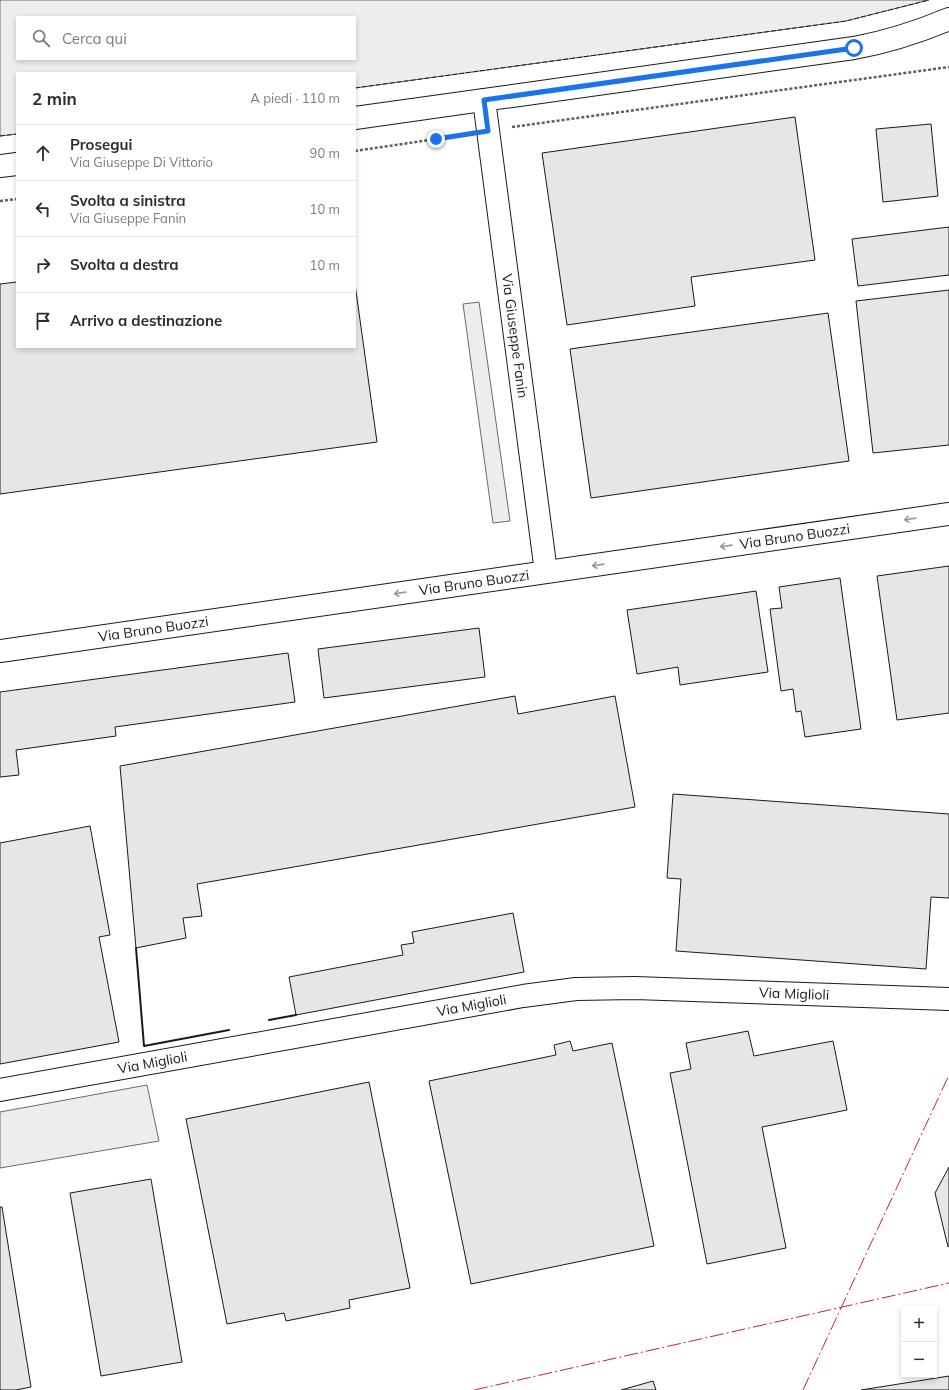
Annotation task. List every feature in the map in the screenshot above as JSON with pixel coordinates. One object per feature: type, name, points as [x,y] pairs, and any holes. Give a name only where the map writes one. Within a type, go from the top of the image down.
[{"type":"street","points":[[356,118],[865,46],[906,36],[949,19]]},
{"type":"street","name":"Via Giuseppe Fanin","points":[[484,100],[546,572]]},
{"type":"street","points":[[0,166],[16,164]]},
{"type":"street","name":"Via Bruno Buozzi","points":[[0,651],[949,514]]},
{"type":"street","name":"Via Miglioli","points":[[0,1090],[560,990],[635,988],[949,999]]},
{"type":"path","points":[[356,151],[949,66]]},
{"type":"path","points":[[0,201],[16,199]]},
{"type":"shaded area","points":[[0,0],[929,0],[846,21],[356,88],[356,72],[16,72],[16,134],[0,136]]},
{"type":"shaded area","points":[[479,302],[510,521],[493,523],[463,304]]},
{"type":"shaded area","points":[[147,1085],[159,1141],[0,1168],[0,1112]]},
{"type":"building","points":[[795,117],[815,260],[691,277],[695,306],[567,325],[542,153]]},
{"type":"building","points":[[931,124],[938,196],[883,202],[876,129]]},
{"type":"building","points":[[949,227],[949,275],[858,286],[852,239]]},
{"type":"building","points":[[16,282],[16,348],[356,348],[356,291],[377,442],[0,494],[0,284]]},
{"type":"building","points":[[949,290],[949,445],[873,453],[856,301]]},
{"type":"building","points":[[828,313],[849,461],[591,498],[570,349]]},
{"type":"building","points":[[949,566],[949,713],[897,720],[877,576]]},
{"type":"building","points":[[840,578],[861,729],[805,737],[801,711],[796,712],[793,689],[781,691],[770,609],[782,608],[779,587]]},
{"type":"building","points":[[756,591],[768,672],[680,685],[678,667],[637,674],[627,610]]},
{"type":"building","points":[[479,628],[485,677],[324,698],[318,649]]},
{"type":"building","points":[[288,653],[295,702],[115,727],[116,736],[16,750],[19,775],[0,777],[0,692]]},
{"type":"building","points":[[515,696],[518,714],[615,696],[635,807],[197,884],[202,916],[183,918],[186,938],[136,948],[120,766]]},
{"type":"building","points":[[673,794],[949,814],[949,898],[931,897],[926,969],[676,951],[681,879],[667,878]]},
{"type":"building","points":[[90,826],[110,935],[99,937],[119,1042],[0,1064],[0,843]]},
{"type":"building","points":[[513,913],[524,972],[296,1015],[289,977],[403,955],[401,945],[414,943],[412,932]]},
{"type":"building","points":[[748,1031],[754,1056],[833,1041],[847,1110],[762,1127],[786,1248],[707,1264],[670,1073],[691,1069],[686,1043]]},
{"type":"building","points":[[570,1041],[573,1051],[612,1043],[654,1246],[471,1284],[429,1081],[556,1055],[554,1045]]},
{"type":"building","points":[[369,1082],[410,1288],[349,1300],[350,1308],[286,1321],[284,1313],[227,1324],[186,1119]]},
{"type":"building","points":[[949,1167],[949,1246],[948,1247],[935,1193]]},
{"type":"building","points":[[151,1179],[182,1362],[101,1376],[70,1193]]},
{"type":"building","points":[[0,1207],[2,1207],[31,1387],[16,1390],[0,1390]]},
{"type":"building","points":[[949,1376],[949,1390],[861,1390],[937,1378]]},
{"type":"building","points":[[653,1381],[656,1390],[621,1390]]},
{"type":"fence","points":[[356,88],[846,21],[929,0]]},
{"type":"fence","points":[[0,136],[16,134]]},
{"type":"wall","points":[[136,948],[144,1046],[229,1030]]},
{"type":"wall","points":[[269,1020],[296,1015]]},
{"type":"power","points":[[803,1390],[949,1075]]},
{"type":"power","points":[[474,1390],[949,1283]]},
{"type":"route","points":[[436,139],[488,131],[484,100],[854,48]]}]
